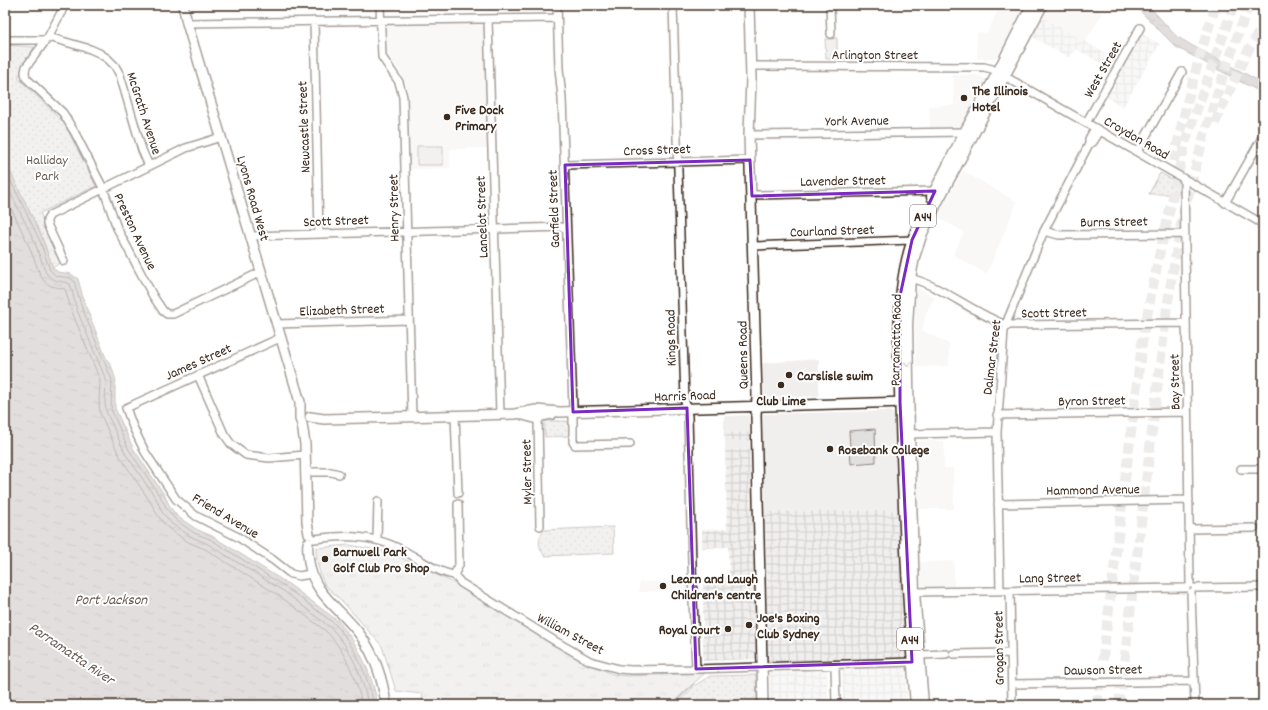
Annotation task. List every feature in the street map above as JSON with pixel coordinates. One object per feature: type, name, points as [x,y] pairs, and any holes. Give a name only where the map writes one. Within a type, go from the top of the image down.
[{"type":"highway","name":"Parramatta Road","points":[[923,705],[907,588],[904,402],[900,296],[903,274],[912,240],[965,132],[1042,5]]},
{"type":"highway","name":"Parramatta Road","points":[[916,705],[909,434],[904,402],[910,278],[914,257],[922,233],[1032,6]]},
{"type":"main road","name":"Lyons Road West","points":[[183,5],[187,23],[298,399],[306,420]]},
{"type":"main road","name":"Queens Road","points":[[749,5],[751,66],[750,160],[757,396],[763,705]]},
{"type":"main road","name":"Harris Road","points":[[306,420],[500,414],[537,415],[560,412],[904,402]]},
{"type":"main road","points":[[306,420],[304,436],[307,522],[310,539],[308,552],[311,574],[323,595],[354,627],[368,648],[380,676],[386,705]]},
{"type":"street","points":[[47,39],[64,5]]},
{"type":"street","name":"Henry Street","points":[[380,5],[382,57],[386,65],[396,76],[402,89],[403,97],[412,417]]},
{"type":"street","name":"Garfield Street","points":[[557,5],[565,165],[566,227],[574,412],[573,442],[575,445],[630,444]]},
{"type":"street","name":"Kings Road","points":[[673,5],[685,402],[688,416],[696,669]]},
{"type":"street","points":[[830,5],[831,34]]},
{"type":"street","points":[[187,23],[557,18]]},
{"type":"street","name":"Lancelot Street","points":[[488,19],[500,414]]},
{"type":"street","name":"Newcastle Street","points":[[314,21],[319,233]]},
{"type":"street","name":"West Street","points":[[1086,123],[1140,28]]},
{"type":"street","name":"McGrath Avenue","points":[[5,40],[52,38],[90,49],[105,57],[115,66],[120,75],[142,150],[149,166]]},
{"type":"street","name":"Preston Avenue","points":[[47,39],[26,67],[25,76],[28,81],[63,113],[75,133],[103,188],[117,228],[153,296],[163,311],[167,314],[173,314],[184,310],[261,272]]},
{"type":"street","name":"Arlington Street","points":[[751,66],[984,67],[1000,74]]},
{"type":"street","points":[[1137,152],[1182,72]]},
{"type":"street","name":"Croydon Road","points":[[1000,74],[1263,224]]},
{"type":"street","name":"Dalmar Street","points":[[1000,591],[997,415],[1006,325],[1044,230],[1089,144],[1093,142],[1097,130]]},
{"type":"street","name":"York Avenue","points":[[750,134],[965,132]]},
{"type":"street","points":[[1225,203],[1263,136]]},
{"type":"street","points":[[64,261],[47,224],[46,220],[50,215],[186,148],[221,138]]},
{"type":"street","name":"Cross Street","points":[[565,165],[750,160]]},
{"type":"street","name":"Bay Street","points":[[1184,179],[1189,530],[1195,705]]},
{"type":"street","name":"Lavender Street","points":[[752,195],[935,191]]},
{"type":"street","name":"Scott Street","points":[[250,236],[566,227]]},
{"type":"street","name":"Burns Street","points":[[1044,230],[1059,235],[1185,234]]},
{"type":"street","name":"Courland Street","points":[[753,246],[912,240]]},
{"type":"street","name":"Scott Street","points":[[910,278],[920,280],[986,316],[1006,325],[1186,323]]},
{"type":"street","name":"Elizabeth Street","points":[[276,324],[409,320]]},
{"type":"street","name":"James Street","points":[[126,408],[280,338]]},
{"type":"street","points":[[198,375],[224,434],[231,444],[239,450],[246,455],[269,458],[305,455]]},
{"type":"street","name":"Friend Avenue","points":[[126,408],[145,452],[176,499],[196,516],[238,537],[291,574],[299,576],[311,574]]},
{"type":"street","name":"Byron Street","points":[[997,415],[1187,412]]},
{"type":"street","points":[[455,415],[458,493]]},
{"type":"street","name":"Myler Street","points":[[537,415],[540,526]]},
{"type":"street","points":[[909,434],[997,432]]},
{"type":"street","points":[[1241,469],[1263,469]]},
{"type":"street","points":[[306,472],[331,472],[339,474]]},
{"type":"street","name":"Hammond Avenue","points":[[998,504],[1189,500]]},
{"type":"street","points":[[377,540],[378,501]]},
{"type":"street","points":[[454,575],[459,566],[458,504]]},
{"type":"street","points":[[1189,530],[1254,528]]},
{"type":"street","name":"William Street","points":[[310,539],[346,536],[377,540],[403,550],[443,573],[454,575],[461,583],[590,661],[612,667],[631,670],[835,665],[916,659],[949,654],[1011,654]]},
{"type":"street","name":"Lang Street","points":[[914,592],[1263,587]]},
{"type":"street","name":"Grogan Street","points":[[1010,591],[1012,705]]},
{"type":"street","points":[[835,665],[836,705]]},
{"type":"street","name":"Dawson Street","points":[[1012,684],[1194,681]]},
{"type":"highlighted area","points":[[750,160],[752,196],[935,191],[912,240],[900,296],[900,402],[912,662],[696,669],[687,408],[573,412],[565,165]]},
{"type":"shaded area","points":[[998,5],[1027,5],[998,57],[977,59],[977,32],[987,33],[998,10]]},
{"type":"shaded area","points":[[1049,5],[1105,5],[1099,10],[1102,14],[1085,42],[1043,18]]},
{"type":"shaded area","points":[[1043,18],[1118,60],[1112,70],[1076,49],[1070,58],[1032,37]]},
{"type":"shaded area","name":"Five Dock Primary","points":[[391,23],[483,24],[485,28],[488,148],[450,149],[450,168],[409,169],[407,85],[399,70],[391,62],[387,55],[386,27]]},
{"type":"shaded area","points":[[1142,34],[1160,44],[1123,107],[1106,97]]},
{"type":"shaded area","points":[[953,75],[977,75],[988,80],[962,128],[930,128],[929,106],[954,105]]},
{"type":"shaded area","points":[[963,171],[1017,202],[987,274],[953,255],[964,232],[937,217]]},
{"type":"shaded area","points":[[918,288],[935,297],[927,311],[922,330],[949,344],[949,366],[916,367],[915,326],[916,289]]},
{"type":"shaded area","points":[[819,359],[819,396],[767,398],[764,396],[762,363]]},
{"type":"shaded area","name":"Rosebank College","points":[[889,411],[893,413],[898,462],[900,510],[765,512],[763,414]]},
{"type":"shaded area","points":[[749,415],[749,432],[724,433],[724,416]]},
{"type":"shaded area","points":[[749,432],[749,441],[725,441],[724,433]]},
{"type":"shaded area","points":[[725,441],[749,441],[750,449],[725,450]]},
{"type":"shaded area","points":[[917,441],[944,441],[944,468],[953,468],[954,509],[918,509]]},
{"type":"shaded area","points":[[750,449],[756,659],[703,661],[703,578],[729,577],[728,547],[702,548],[702,530],[727,529],[725,450]]},
{"type":"shaded area","points":[[900,510],[906,658],[768,661],[765,512]]},
{"type":"shaded area","points":[[954,561],[954,586],[924,587],[921,583],[920,562]]},
{"type":"shaded area","name":"Learn and Laugh Children's centre","points":[[686,581],[686,591],[639,592],[639,582]]},
{"type":"shaded area","points":[[905,666],[908,705],[843,705],[842,668]]},
{"type":"shaded area","points":[[827,668],[828,705],[770,705],[769,673],[772,670]]},
{"type":"green space","points":[[837,38],[837,59],[826,59],[825,39]]},
{"type":"green space","name":"Halliday Park","points":[[5,45],[34,47],[18,78],[64,123],[96,186],[40,213],[63,260],[53,268],[41,235],[5,161]]},
{"type":"green space","points":[[417,146],[443,146],[443,165],[417,165]]},
{"type":"green space","points":[[1160,173],[1179,183],[1179,194],[1149,194]]},
{"type":"green space","points":[[546,421],[567,421],[569,423],[569,436],[545,437],[544,423]]},
{"type":"green space","points":[[875,429],[876,462],[851,464],[849,431]]},
{"type":"green space","points":[[613,527],[614,553],[545,556],[539,543],[540,536],[544,530]]},
{"type":"green space","points":[[349,545],[389,552],[460,586],[584,661],[612,674],[627,676],[705,673],[670,705],[423,705],[422,694],[396,691],[382,646],[344,603],[325,585],[317,562],[316,548]]},
{"type":"green space","points":[[756,675],[757,705],[675,705],[697,684],[710,676]]},
{"type":"water","points":[[1134,5],[1148,5],[1176,36],[1263,83],[1263,93],[1176,47]]},
{"type":"water","name":"Port Jackson","points":[[5,161],[41,235],[53,268],[58,272],[71,274],[78,279],[84,301],[106,358],[111,365],[116,381],[115,408],[133,448],[165,496],[170,507],[178,517],[196,529],[212,536],[290,585],[338,621],[346,630],[364,660],[378,705],[5,705]]},
{"type":"waterway","points":[[672,705],[694,684]]},
{"type":"tunnel","points":[[1171,176],[1190,90],[1216,5]]},
{"type":"tunnel","points":[[1097,705],[1143,336],[1159,256],[1186,140],[1234,5]]},
{"type":"tunnel","points":[[1119,705],[1167,307],[1181,224],[1203,139],[1224,73],[1249,5]]},
{"type":"tunnel","points":[[1215,123],[1246,54],[1263,25]]},
{"type":"place","name":"The Illinois Hotel","points":[[964,98]]},
{"type":"place","name":"Five Dock Primary","points":[[447,117]]},
{"type":"place","name":"Carslisle swim","points":[[789,375]]},
{"type":"place","name":"Club Lime","points":[[781,385]]},
{"type":"place","name":"Rosebank College","points":[[830,449]]},
{"type":"place","name":"Barnwell Park Golf Club Pro Shop","points":[[325,559]]},
{"type":"place","name":"Learn and Laugh Children's centre","points":[[663,586]]},
{"type":"place","name":"Joe's Boxing Club Sydney","points":[[749,625]]},
{"type":"place","name":"Royal Court","points":[[728,629]]},
{"type":"water label","name":"Parramatta River","points":[[72,653]]}]
